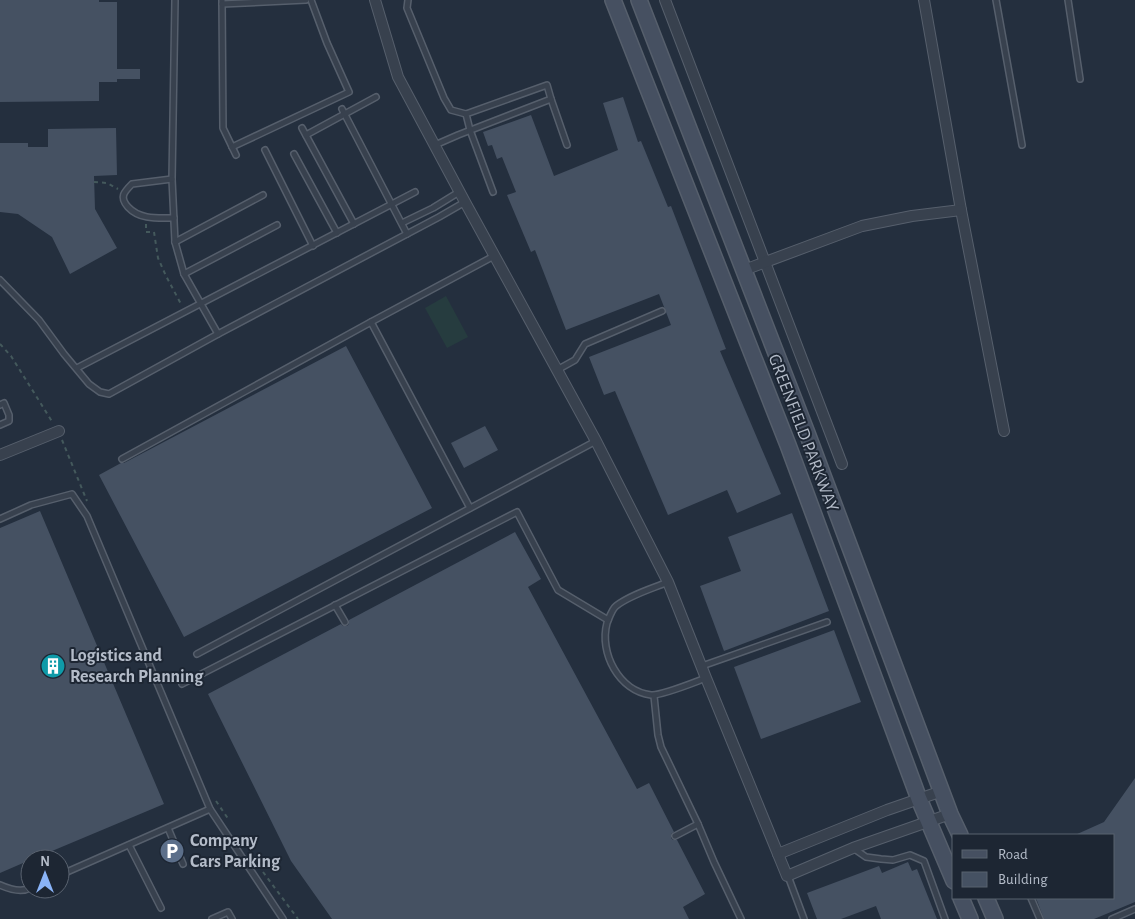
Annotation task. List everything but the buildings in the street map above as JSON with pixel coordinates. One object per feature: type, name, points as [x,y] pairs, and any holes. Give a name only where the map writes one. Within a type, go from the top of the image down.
[{"type":"main road","name":"GREENFIELD PARKWAY","points":[[613,0],[784,436],[920,799],[952,876]]},
{"type":"main road","name":"GREENFIELD PARKWAY","points":[[639,0],[807,433],[950,814],[960,834]]},
{"type":"main road","points":[[961,899],[970,919]]},
{"type":"main road","points":[[986,899],[995,919]]},
{"type":"street","points":[[375,0],[398,77],[596,441],[668,582],[787,876],[853,848],[950,814]]},
{"type":"street","points":[[665,0],[842,464]]},
{"type":"street","points":[[924,0],[961,210],[1004,431]]},
{"type":"street","points":[[744,270],[862,226],[912,216],[961,210]]},
{"type":"street","points":[[0,455],[58,431]]},
{"type":"street","points":[[778,854],[880,813],[942,791]]},
{"type":"lane","points":[[175,0],[172,179],[175,242],[184,274],[218,334]]},
{"type":"lane","points":[[236,155],[223,128],[222,2],[306,0]]},
{"type":"lane","points":[[232,147],[349,92],[327,43],[311,0]]},
{"type":"lane","points":[[408,0],[407,8],[444,98],[451,110],[466,114],[547,85],[567,144]]},
{"type":"lane","points":[[996,0],[1022,145]]},
{"type":"lane","points":[[1068,0],[1080,79]]},
{"type":"lane","points":[[306,135],[344,112],[376,97]]},
{"type":"lane","points":[[435,146],[470,130],[551,99]]},
{"type":"lane","points":[[344,112],[407,234]]},
{"type":"lane","points":[[466,114],[493,192]]},
{"type":"lane","points":[[302,128],[354,224]]},
{"type":"lane","points":[[265,150],[313,246]]},
{"type":"lane","points":[[294,154],[337,233]]},
{"type":"lane","points":[[172,179],[132,184],[124,193],[123,198],[131,211],[137,215],[174,218]]},
{"type":"lane","points":[[77,368],[415,192]]},
{"type":"lane","points":[[402,223],[433,208],[459,192]]},
{"type":"lane","points":[[175,242],[263,196]]},
{"type":"lane","points":[[0,280],[38,320],[90,384],[100,392],[110,394],[465,202]]},
{"type":"lane","points":[[184,274],[277,225]]},
{"type":"lane","points":[[122,459],[494,256]]},
{"type":"lane","points":[[556,370],[575,360],[584,344],[662,311]]},
{"type":"lane","points":[[370,322],[470,508]]},
{"type":"lane","points":[[0,398],[9,415],[9,421],[0,425]]},
{"type":"lane","points":[[197,654],[596,441]]},
{"type":"lane","points":[[0,519],[31,505],[72,494],[87,516],[210,809],[283,919]]},
{"type":"lane","points":[[182,684],[517,512],[558,590],[608,620]]},
{"type":"lane","points":[[668,582],[634,596],[614,607],[605,632],[610,660],[617,673],[628,686],[638,692],[654,696],[706,678]]},
{"type":"lane","points":[[335,605],[344,622]]},
{"type":"lane","points":[[702,666],[827,622]]},
{"type":"lane","points":[[654,696],[661,747],[741,919]]},
{"type":"lane","points":[[70,871],[210,809]]},
{"type":"lane","points":[[676,836],[698,824]]},
{"type":"lane","points":[[168,828],[183,864]]},
{"type":"lane","points":[[130,845],[161,908]]},
{"type":"lane","points":[[853,848],[866,857],[893,860],[910,855],[924,861],[945,919]]},
{"type":"lane","points":[[787,876],[804,919]]},
{"type":"lane","points":[[0,885],[8,889],[20,890]]},
{"type":"lane","points":[[1031,899],[1040,919]]},
{"type":"lane","points":[[1112,919],[1135,909]]},
{"type":"lane","points":[[212,919],[228,912],[232,919]]},
{"type":"path","points":[[94,182],[106,183],[124,193]]},
{"type":"path","points":[[146,217],[146,232],[154,232],[158,258],[186,312]]},
{"type":"green space","points":[[446,296],[468,337],[447,348],[425,308]]},
{"type":"place","name":"Logistics and Research Planning","points":[[53,666]]},
{"type":"place","name":"Company Cars Parking","points":[[172,851]]}]
